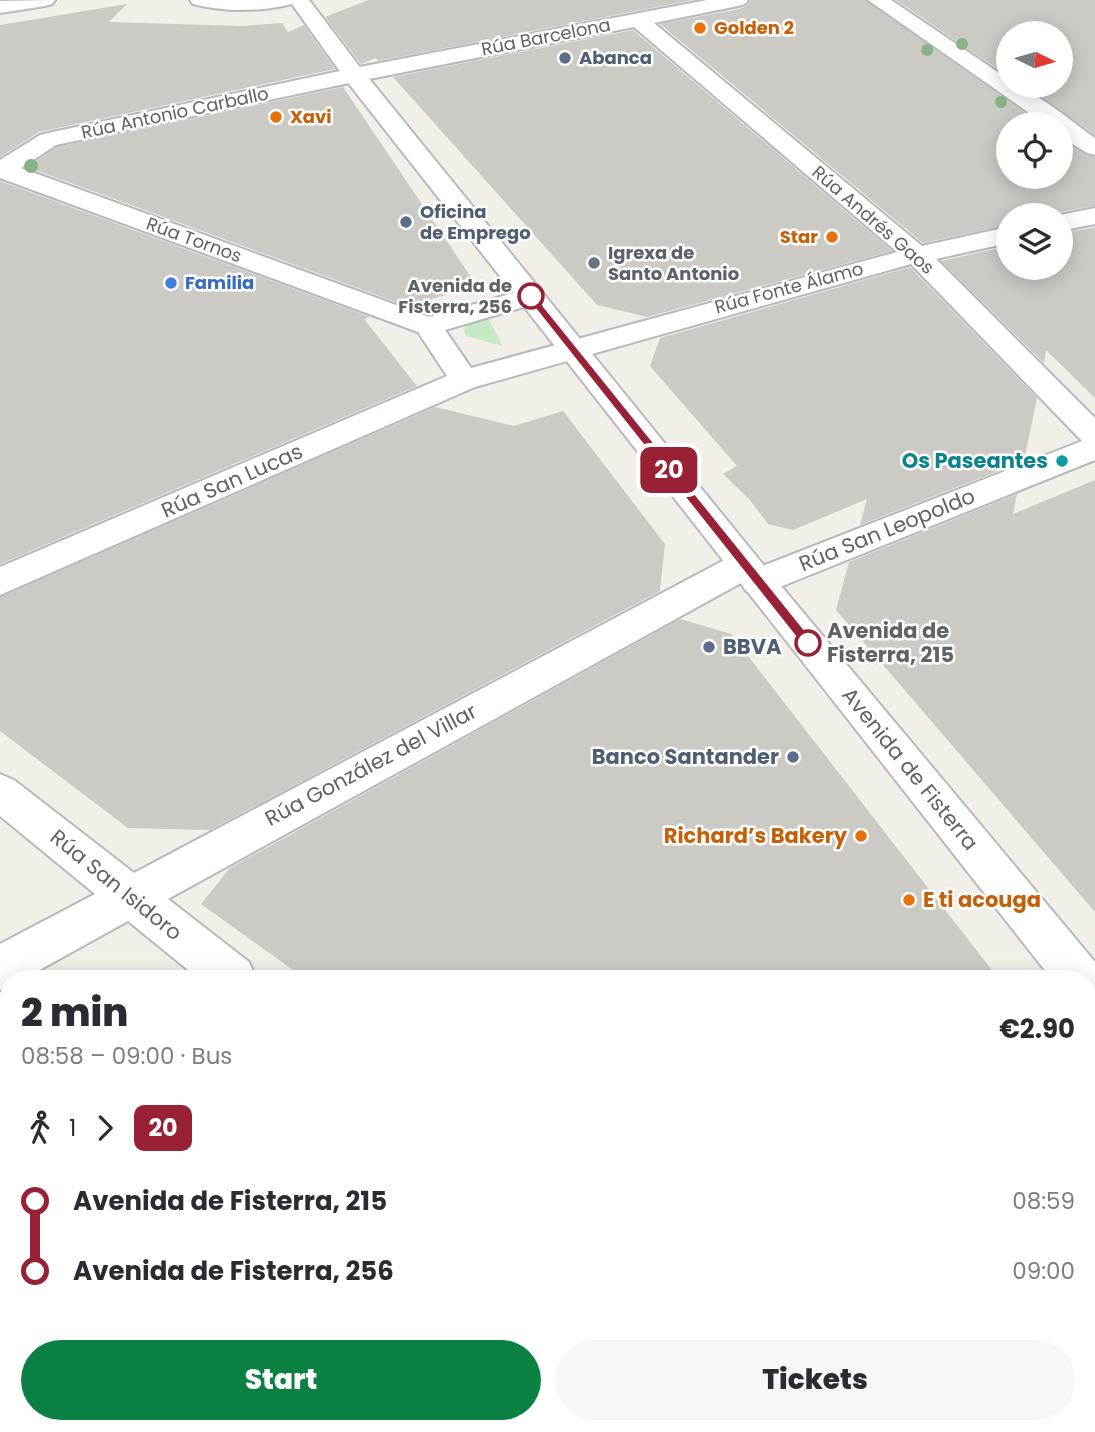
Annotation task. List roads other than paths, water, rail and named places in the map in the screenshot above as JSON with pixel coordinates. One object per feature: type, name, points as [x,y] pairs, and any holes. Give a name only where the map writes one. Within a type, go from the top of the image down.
[{"type":"street","points":[[0,7],[45,0]]},
{"type":"street","points":[[200,0],[232,4],[286,0]]},
{"type":"street","name":"Avenida de Fisterra","points":[[299,0],[354,75],[751,573],[1073,970]]},
{"type":"street","name":"Rúa Barcelona","points":[[354,75],[738,0]]},
{"type":"street","points":[[878,0],[1041,112]]},
{"type":"street","name":"Rúa Andrés Gaos","points":[[637,19],[917,255],[1095,436]]},
{"type":"street","name":"Rúa Antonio Carballo","points":[[1,170],[48,140],[354,75]]},
{"type":"street","points":[[1073,134],[1095,148]]},
{"type":"street","name":"Rúa Tornos","points":[[1,170],[428,326]]},
{"type":"street","points":[[1073,220],[1095,216]]},
{"type":"street","name":"Rúa Fonte Álamo","points":[[464,380],[572,348],[917,255],[996,238]]},
{"type":"street","points":[[464,380],[428,326],[531,296]]},
{"type":"street","name":"Rúa San Lucas","points":[[0,582],[464,380]]},
{"type":"street","name":"Rúa San Leopoldo","points":[[751,573],[1095,448]]},
{"type":"street","name":"Rúa González del Villar","points":[[0,968],[129,897],[751,573]]},
{"type":"street","name":"Rúa San Isidoro","points":[[0,792],[223,970]]},
{"type":"place","name":"Golden 2","points":[[700,28]]},
{"type":"place","name":"Abanca","points":[[565,58]]},
{"type":"place","name":"Xavi","points":[[276,117]]},
{"type":"place","name":"Oficina de Emprego","points":[[406,222]]},
{"type":"place","name":"Star","points":[[832,237]]},
{"type":"place","name":"Igrexa de Santo Antonio","points":[[594,263]]},
{"type":"place","name":"Familia","points":[[171,283]]},
{"type":"place","name":"Avenida de Fisterra, 256","points":[[531,296]]},
{"type":"place","name":"Os Paseantes","points":[[1062,461]]},
{"type":"place","name":"Avenida de Fisterra, 215","points":[[808,643]]},
{"type":"place","name":"BBVA","points":[[709,647]]},
{"type":"place","name":"Banco Santander","points":[[793,757]]},
{"type":"place","name":"Richard’s Bakery","points":[[861,836]]},
{"type":"place","name":"E ti acouga","points":[[909,900]]}]
